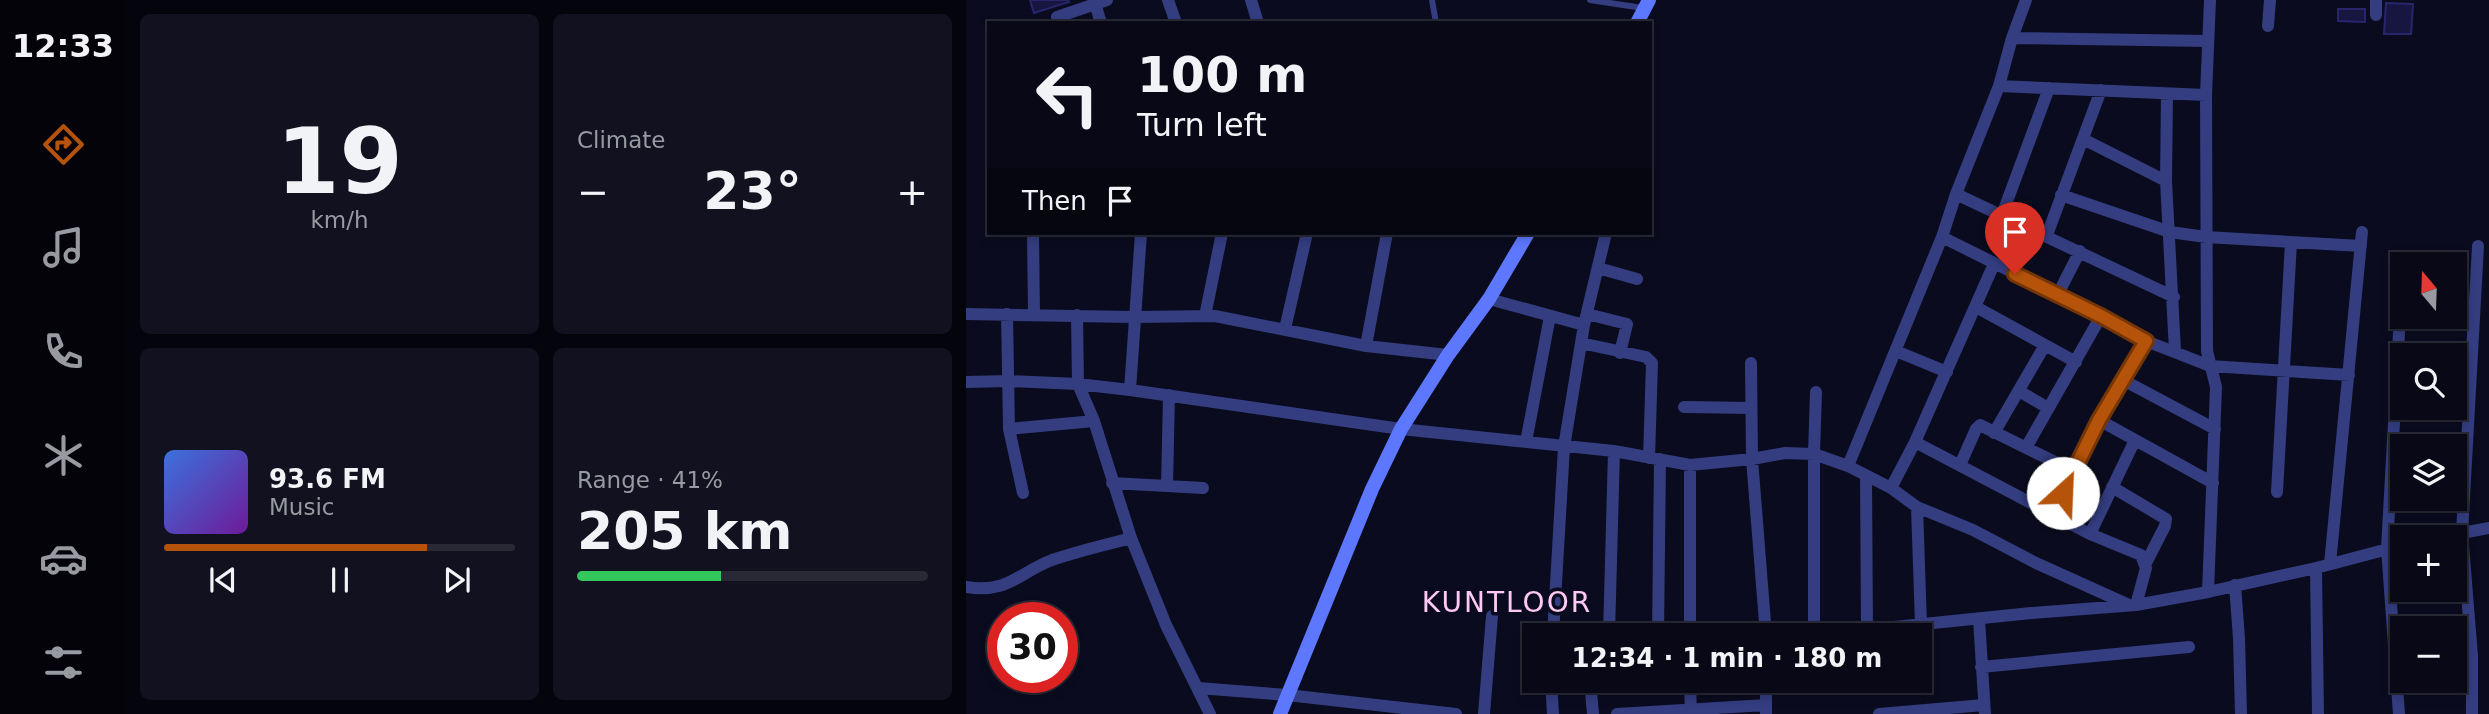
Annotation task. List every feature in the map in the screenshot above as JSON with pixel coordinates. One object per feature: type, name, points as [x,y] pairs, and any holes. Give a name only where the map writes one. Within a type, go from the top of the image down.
[{"type":"street","points":[[1168,0],[1175,21]]},
{"type":"street","points":[[1251,0],[1257,21]]},
{"type":"street","points":[[1848,466],[1942,237],[1999,86],[2026,0]]},
{"type":"street","points":[[2208,592],[2217,387],[2207,351],[2206,95],[2210,0]]},
{"type":"street","points":[[2268,26],[2270,0]]},
{"type":"street","points":[[2376,0],[2376,15]]},
{"type":"street","points":[[1058,17],[1099,1],[1101,21]]},
{"type":"street","points":[[1638,21],[1647,4]]},
{"type":"street","points":[[2012,38],[2208,41]]},
{"type":"street","points":[[1999,86],[2206,95]]},
{"type":"street","points":[[2001,215],[2049,88]]},
{"type":"street","points":[[2047,235],[2101,90]]},
{"type":"street","points":[[2167,94],[2166,181],[2175,351]]},
{"type":"street","points":[[2083,139],[2166,181]]},
{"type":"street","points":[[1956,194],[2174,296]]},
{"type":"street","points":[[2062,195],[2170,232],[2206,237],[2361,246]]},
{"type":"street","points":[[2330,564],[2362,232]]},
{"type":"street","points":[[1033,235],[1034,314]]},
{"type":"street","points":[[1130,390],[1141,235]]},
{"type":"street","points":[[1205,316],[1222,235]]},
{"type":"street","points":[[1286,329],[1307,235]]},
{"type":"street","points":[[1366,346],[1387,235]]},
{"type":"street","points":[[1280,714],[1372,489],[1401,429],[1448,355],[1489,299],[1527,235]]},
{"type":"street","points":[[1554,623],[1564,447],[1581,343],[1605,237]]},
{"type":"street","points":[[1942,237],[2146,341],[2210,366],[2349,375]]},
{"type":"street","points":[[2277,492],[2291,242]]},
{"type":"street","points":[[2462,525],[2478,246]]},
{"type":"street","points":[[2058,294],[2080,251]]},
{"type":"street","points":[[1891,488],[1915,442],[1994,264]]},
{"type":"street","points":[[1598,268],[1637,279]]},
{"type":"street","points":[[1489,299],[1550,316],[1627,324],[1620,353]]},
{"type":"street","points":[[1976,307],[2076,362]]},
{"type":"street","points":[[966,314],[1205,316],[1366,346],[1448,355]]},
{"type":"street","points":[[1007,314],[1009,429],[1023,493]]},
{"type":"street","points":[[1077,316],[1078,384],[1094,421],[1131,538],[1166,625],[1210,714]]},
{"type":"street","points":[[1526,442],[1550,316]]},
{"type":"street","points":[[2027,446],[2101,316]]},
{"type":"street","points":[[2399,329],[2387,548],[2399,714]]},
{"type":"street","points":[[2053,515],[2099,420],[2146,341]]},
{"type":"street","points":[[1581,343],[1646,357],[1652,363],[1658,623]]},
{"type":"street","points":[[1994,433],[2045,345]]},
{"type":"street","points":[[1896,351],[1947,372]]},
{"type":"street","points":[[1751,363],[1752,459],[1765,623]]},
{"type":"street","points":[[2123,380],[2215,429]]},
{"type":"street","points":[[966,382],[1078,384],[1401,429],[1614,451],[1690,465],[1785,453],[1814,454],[1848,466],[1891,488],[1917,507],[1973,530],[2036,563],[2133,605]]},
{"type":"street","points":[[2019,391],[2048,408]]},
{"type":"street","points":[[1815,623],[1816,392]]},
{"type":"street","points":[[1167,486],[1169,395]]},
{"type":"street","points":[[1684,407],[1751,408]]},
{"type":"street","points":[[2099,420],[2213,483]]},
{"type":"street","points":[[1009,429],[1094,421]]},
{"type":"street","points":[[1960,465],[1978,426],[1983,425],[1994,433],[2027,446],[2073,471]]},
{"type":"street","points":[[2090,534],[2135,440]]},
{"type":"street","points":[[1915,442],[2090,534],[2141,555],[2146,563]]},
{"type":"street","points":[[1609,623],[1614,451]]},
{"type":"street","points":[[1690,465],[1690,623]]},
{"type":"street","points":[[1866,477],[1867,623]]},
{"type":"street","points":[[1112,483],[1203,488]]},
{"type":"street","points":[[2112,487],[2165,519],[2165,526],[2146,563],[2133,605]]},
{"type":"street","points":[[1917,507],[1921,623]]},
{"type":"street","points":[[2467,532],[2489,528]]},
{"type":"street","points":[[966,587],[990,589],[1007,585],[1048,562],[1131,538]]},
{"type":"street","points":[[1932,623],[2133,605],[2208,592],[2316,568],[2390,547]]},
{"type":"street","points":[[2316,568],[2318,714]]},
{"type":"street","points":[[2235,585],[2241,714]]},
{"type":"street","points":[[2467,594],[2472,656],[2472,714]]},
{"type":"street","points":[[1484,714],[1492,616]]},
{"type":"street","points":[[1879,714],[1984,709],[1979,619]]},
{"type":"street","points":[[1981,667],[2189,648]]},
{"type":"street","points":[[1198,688],[1456,714]]},
{"type":"street","points":[[1552,693],[1553,714]]},
{"type":"street","points":[[1591,693],[1593,714]]},
{"type":"street","points":[[1690,693],[1691,711]]},
{"type":"street","points":[[1617,714],[1766,710]]},
{"type":"lane","points":[[1432,0],[1436,21]]},
{"type":"lane","points":[[1590,0],[1647,4]]},
{"type":"building","points":[[1030,0],[1068,0],[1069,2],[1034,13]]},
{"type":"building","points":[[2386,3],[2413,4],[2411,34],[2384,34]]},
{"type":"building","points":[[2338,9],[2365,9],[2365,22],[2338,21]]},
{"type":"district","name":"KUNTLOOR","points":[[1507,602]]},
{"type":"route","points":[[2015,274],[2146,341],[2099,420],[2063,493]]}]
